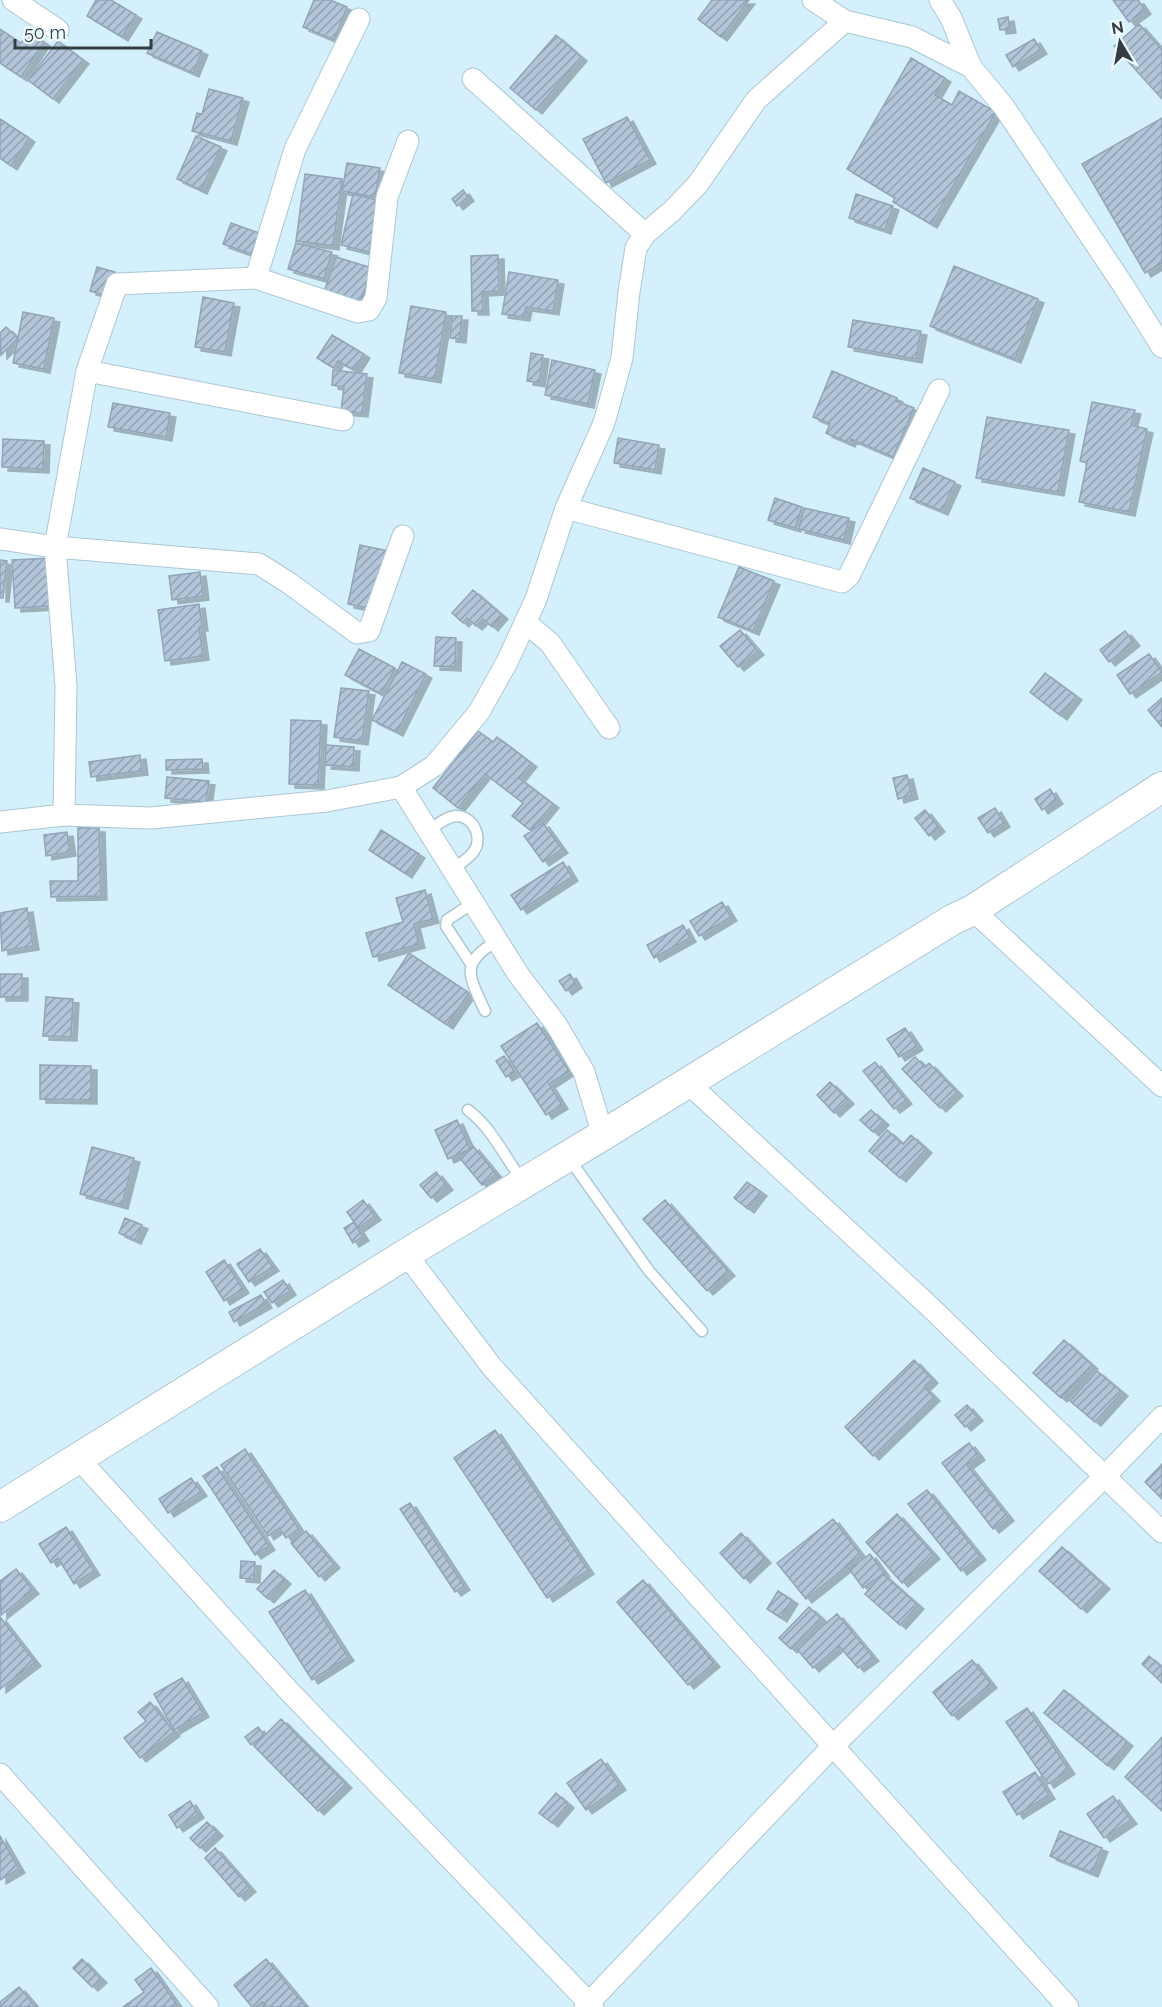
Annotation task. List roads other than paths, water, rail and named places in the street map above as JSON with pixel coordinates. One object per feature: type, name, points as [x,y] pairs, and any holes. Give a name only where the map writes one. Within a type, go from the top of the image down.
[{"type":"main road","points":[[0,1507],[406,1254],[603,1136],[942,926],[973,910],[1162,787]]},
{"type":"street","points":[[13,0],[58,30]]},
{"type":"street","points":[[813,0],[845,21],[912,37],[971,67]]},
{"type":"street","points":[[940,0],[951,18],[971,67],[1010,117],[1162,347]]},
{"type":"street","points":[[256,279],[295,149],[359,19]]},
{"type":"street","points":[[0,822],[64,815],[151,818],[327,801],[401,787],[434,766],[479,712],[507,662],[536,598],[566,508],[604,423],[622,358],[636,248],[645,234],[698,184],[756,100],[845,21]]},
{"type":"street","points":[[473,79],[645,234]]},
{"type":"street","points":[[64,815],[66,686],[55,547],[87,371],[117,285],[256,279],[358,312],[369,310],[376,298],[387,197],[408,141]]},
{"type":"street","points":[[87,371],[343,420]]},
{"type":"street","points":[[566,508],[842,582],[849,576],[939,390]]},
{"type":"street","points":[[0,539],[55,547],[259,564],[357,633],[364,633],[369,631],[403,536]]},
{"type":"street","points":[[525,621],[550,643],[609,729]]},
{"type":"street","points":[[401,787],[518,974],[556,1024],[584,1072],[603,1136]]},
{"type":"street","points":[[973,910],[1162,1086]]},
{"type":"street","points":[[688,1083],[928,1305],[1162,1532]]},
{"type":"street","points":[[406,1254],[492,1367],[1068,2007]]},
{"type":"street","points":[[79,1459],[289,1691],[589,2006],[833,1746],[1162,1417]]},
{"type":"street","points":[[0,1774],[196,2003]]},
{"type":"lane","points":[[428,831],[448,818],[457,816],[467,818],[474,825],[479,840],[474,852],[453,869]]},
{"type":"lane","points":[[471,964],[446,926],[447,920],[473,903]]},
{"type":"lane","points":[[485,1011],[470,975],[471,964],[474,957],[497,940]]},
{"type":"lane","points":[[468,1110],[492,1132],[524,1183]]},
{"type":"lane","points":[[567,1157],[649,1271],[702,1331]]}]
